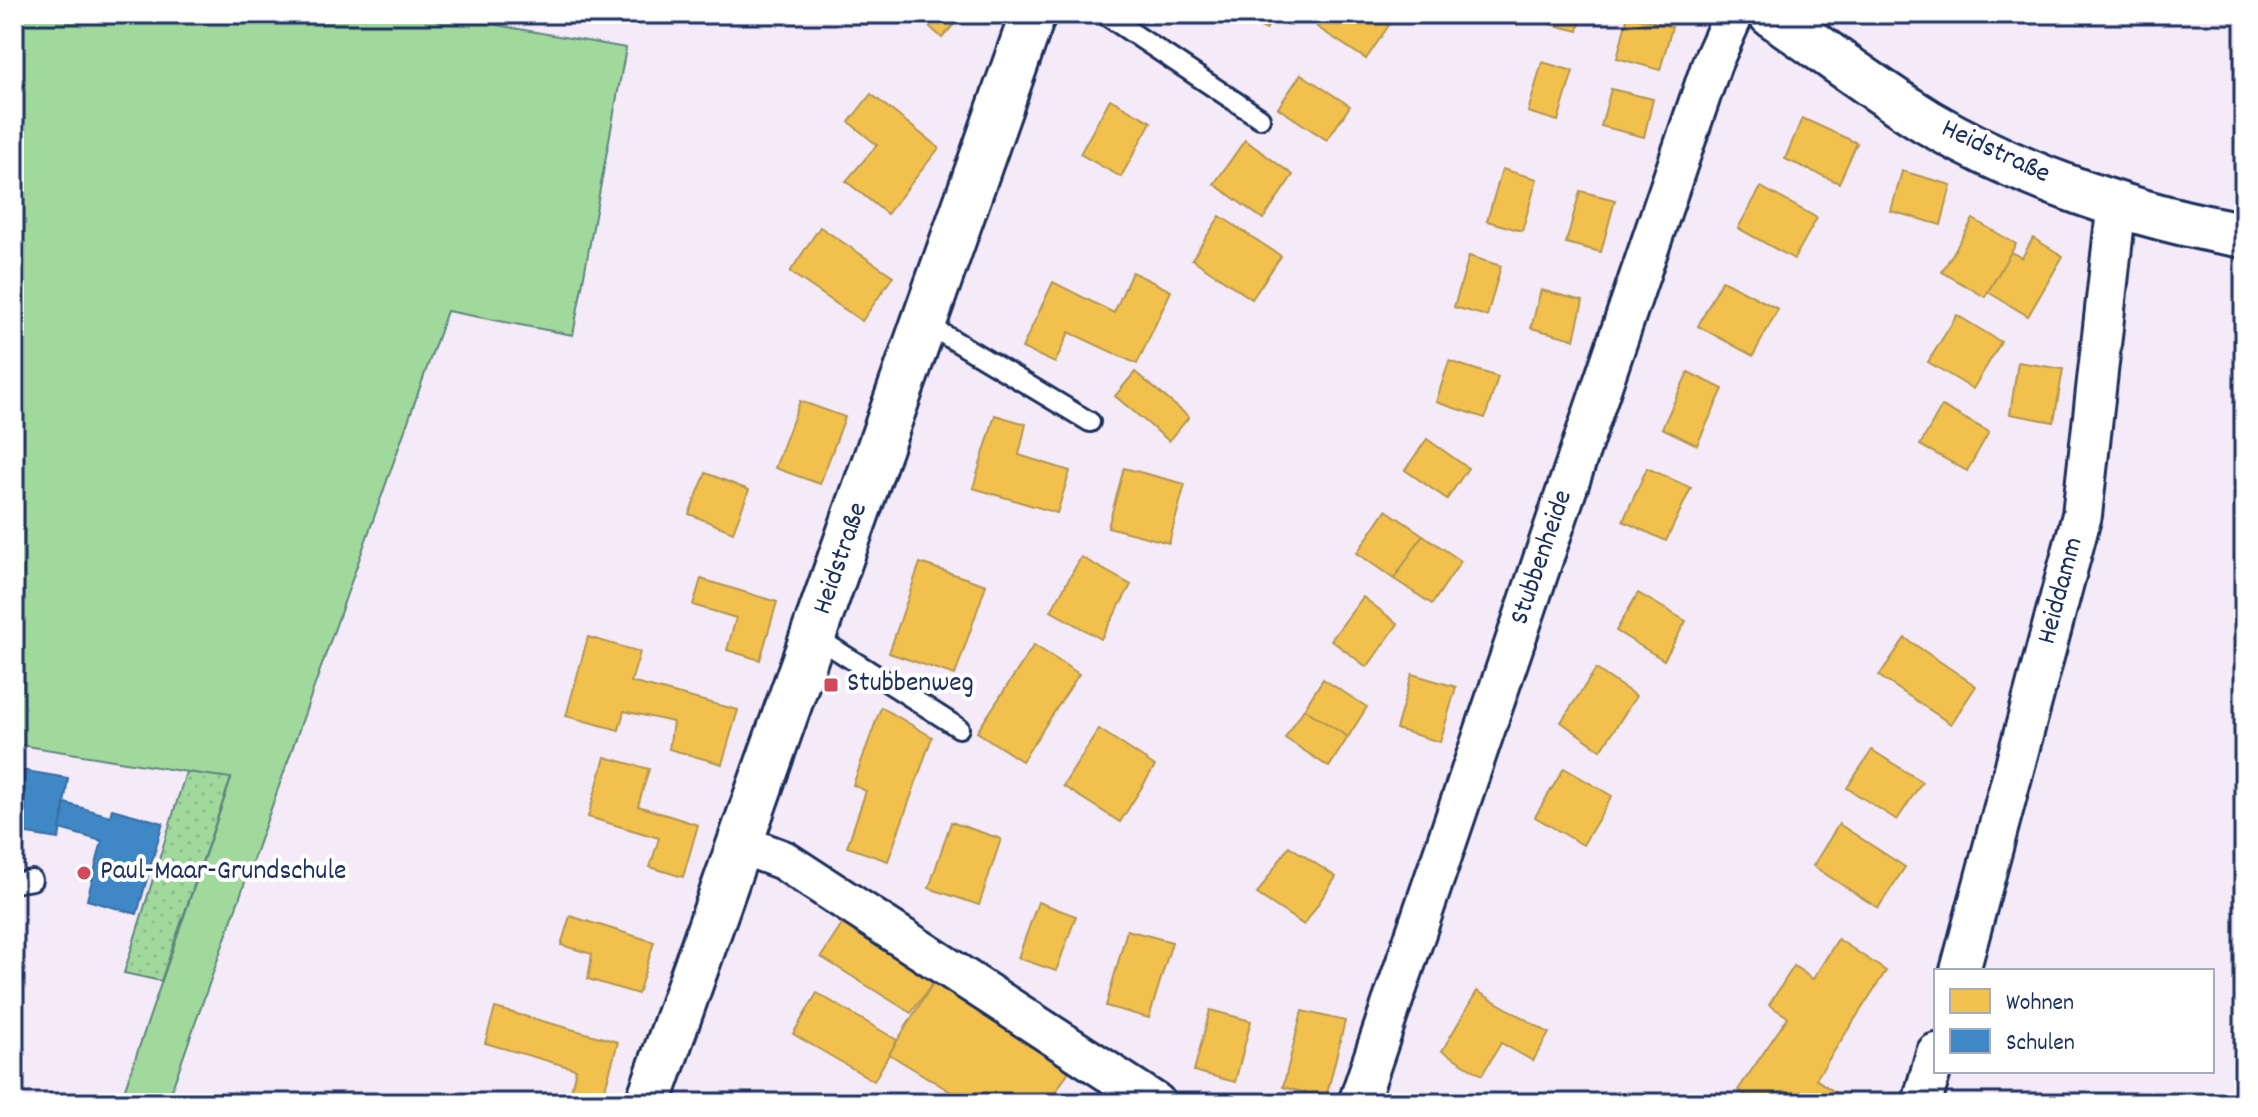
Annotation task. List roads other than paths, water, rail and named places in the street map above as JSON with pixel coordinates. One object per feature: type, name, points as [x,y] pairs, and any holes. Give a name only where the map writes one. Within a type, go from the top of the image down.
[{"type":"street","name":"Heidstraße","points":[[648,1103],[816,637],[1033,14]]},
{"type":"street","name":"Stubbenheide","points":[[1358,1103],[1712,63],[1734,14]]},
{"type":"street","name":"Heidstraße","points":[[1771,14],[1928,122],[2043,178],[2168,219],[2244,235]]},
{"type":"street","name":"Heiddamm","points":[[1961,969],[2082,515],[2117,202]]},
{"type":"street","points":[[740,844],[783,860],[1156,1103]]},
{"type":"street","points":[[1922,1103],[1934,1060]]},
{"type":"lane","points":[[1104,14],[1260,118]]},
{"type":"lane","points":[[923,326],[945,335],[1090,422]]},
{"type":"lane","points":[[816,637],[959,728]]},
{"type":"place","name":"Stubbenweg","points":[[831,685]]},
{"type":"place","name":"Paul-Maar-Grundschule","points":[[84,873]]}]
